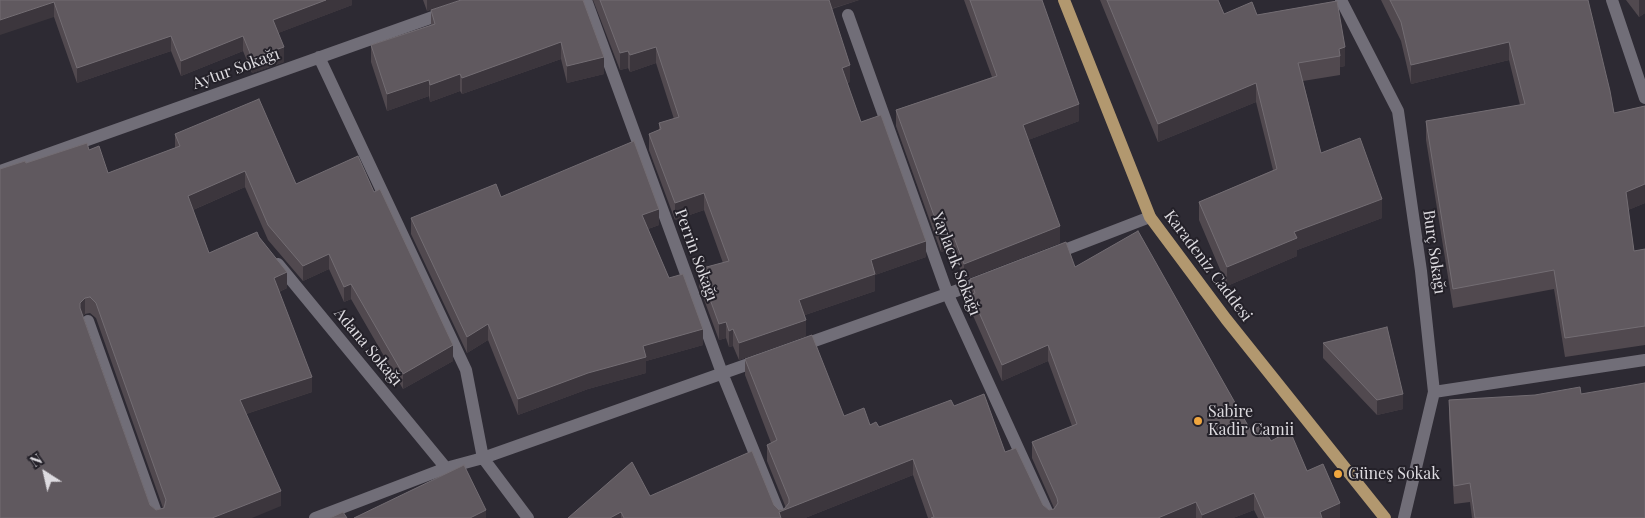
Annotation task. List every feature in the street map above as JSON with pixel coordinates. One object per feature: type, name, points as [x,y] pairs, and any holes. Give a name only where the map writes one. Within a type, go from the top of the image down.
[{"type":"main road","name":"Karadeniz Caddesi","points":[[1064,0],[1150,217],[1226,319],[1385,518]]},
{"type":"street","name":"Perrin Sokağı","points":[[586,0],[722,373],[781,518]]},
{"type":"street","name":"Burç Sokağı","points":[[1341,0],[1398,111],[1434,392],[1404,518]]},
{"type":"street","points":[[1612,0],[1645,98]]},
{"type":"street","name":"Aytur Sokağı","points":[[0,171],[455,10]]},
{"type":"street","name":"Yaylacık Sokağı","points":[[848,15],[948,295],[1050,518]]},
{"type":"street","points":[[319,57],[466,370],[483,458],[528,518]]},
{"type":"street","points":[[1040,260],[1150,217]]},
{"type":"street","name":"Adana Sokağı","points":[[271,255],[446,468]]},
{"type":"street","points":[[788,350],[994,278]]},
{"type":"street","points":[[88,321],[158,518]]},
{"type":"street","points":[[315,518],[446,468],[483,458],[769,356]]},
{"type":"street","points":[[1434,392],[1645,360]]},
{"type":"building","points":[[0,0],[326,0],[273,20],[284,47],[252,58],[243,36],[181,61],[171,36],[77,68],[54,2],[0,20]]},
{"type":"building","points":[[461,0],[583,0],[604,57],[567,66],[561,42],[462,78],[460,74],[430,85],[429,80],[387,94],[371,45],[435,24],[431,10]]},
{"type":"building","points":[[600,0],[829,0],[850,65],[842,68],[861,122],[881,115],[926,241],[871,260],[875,274],[799,300],[806,320],[739,343],[733,329],[729,331],[726,322],[719,324],[699,269],[729,261],[704,193],[675,203],[649,134],[661,129],[659,123],[679,117],[656,47],[630,55],[628,51],[620,53]]},
{"type":"building","points":[[970,0],[1042,0],[1079,104],[1023,125],[1060,226],[964,264],[952,232],[941,235],[896,110],[997,76]]},
{"type":"building","points":[[1107,0],[1218,0],[1224,14],[1252,2],[1257,15],[1337,1],[1345,47],[1339,49],[1340,56],[1298,63],[1321,153],[1360,138],[1382,199],[1294,232],[1297,238],[1227,267],[1199,202],[1277,169],[1256,83],[1158,124]]},
{"type":"building","points":[[1390,0],[1588,0],[1614,113],[1645,106],[1645,184],[1626,192],[1634,251],[1645,249],[1645,326],[1565,338],[1554,270],[1453,289],[1426,121],[1525,104],[1509,42],[1411,65],[1401,22]]},
{"type":"building","points":[[259,99],[296,184],[358,156],[374,192],[380,189],[453,345],[403,374],[351,284],[344,287],[329,254],[303,266],[268,225],[245,171],[188,196],[209,253],[257,232],[287,272],[274,278],[312,377],[240,400],[281,491],[212,518],[0,518],[0,169],[25,161],[26,163],[87,143],[89,150],[99,146],[108,173],[180,146],[175,134]],"holes":[[[90,297],[96,303],[166,500],[164,508],[156,510],[150,505],[80,308],[80,303],[85,298]]]},
{"type":"building","points":[[634,141],[659,209],[642,215],[669,278],[683,274],[703,329],[643,346],[646,357],[588,373],[518,399],[488,324],[467,337],[411,218],[496,184],[501,197]]},
{"type":"building","points":[[1138,231],[1251,431],[1262,425],[1271,441],[1290,431],[1307,471],[1323,464],[1340,503],[1320,512],[1322,518],[1265,518],[1254,493],[1202,515],[1196,502],[1158,518],[931,518],[934,517],[913,459],[779,512],[781,518],[624,518],[621,512],[610,518],[568,518],[632,462],[650,496],[752,451],[774,505],[779,510],[784,509],[789,503],[789,499],[767,445],[777,440],[745,359],[812,335],[844,416],[864,408],[870,425],[876,422],[879,427],[951,400],[954,406],[984,394],[1005,452],[1016,448],[1043,505],[1049,510],[1054,509],[1058,503],[1057,498],[1032,442],[1077,424],[1048,345],[1002,365],[971,294],[975,293],[970,279],[1066,242],[1075,267]]},
{"type":"building","points":[[1387,327],[1403,394],[1377,400],[1323,343]]},
{"type":"building","points":[[1645,383],[1645,518],[1475,518],[1470,483],[1454,486],[1449,400],[1535,395],[1580,387],[1581,394]]},
{"type":"building","points":[[464,465],[486,510],[470,518],[354,518]]},
{"type":"building","points":[[343,512],[347,518],[330,518]]},
{"type":"place","name":"Sabire Kadir Camii","points":[[1198,421]]},
{"type":"place","name":"Güneş Sokak","points":[[1338,474]]}]
